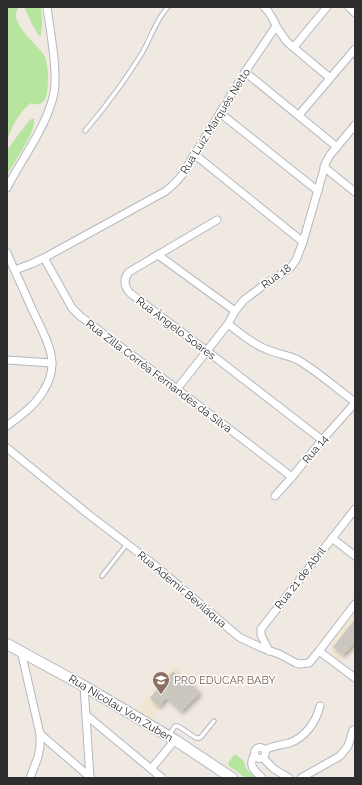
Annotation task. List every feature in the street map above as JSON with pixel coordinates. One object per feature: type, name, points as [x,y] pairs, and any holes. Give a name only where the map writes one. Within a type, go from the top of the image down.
[{"type":"street","points":[[7,188],[48,113],[54,92],[55,73],[47,7]]},
{"type":"street","points":[[264,7],[287,42],[330,78]]},
{"type":"street","points":[[294,47],[327,7]]},
{"type":"street","points":[[349,7],[355,13]]},
{"type":"street","name":"Rua Luiz Marquês Netto","points":[[15,270],[44,258],[166,191],[175,184],[245,72],[276,26]]},
{"type":"street","points":[[298,115],[355,49]]},
{"type":"street","points":[[245,72],[337,147]]},
{"type":"street","points":[[220,113],[318,191]]},
{"type":"street","name":"Rua 18","points":[[177,389],[228,324],[235,311],[244,300],[291,267],[296,260],[303,242],[324,167],[328,159],[355,125]]},
{"type":"street","points":[[194,154],[303,242]]},
{"type":"street","points":[[324,167],[355,192]]},
{"type":"street","name":"Rua Ângelo Soares","points":[[217,220],[129,272],[127,274],[125,286],[130,293],[322,440]]},
{"type":"street","points":[[7,253],[40,325],[49,349],[52,363],[50,377],[44,391],[30,407],[7,426]]},
{"type":"street","points":[[158,255],[235,311]]},
{"type":"street","name":"Rua Zilla Corrêa Fernandes da Silva","points":[[44,258],[72,308],[80,316],[292,478]]},
{"type":"street","points":[[228,324],[255,344],[298,360],[355,403]]},
{"type":"street","points":[[7,360],[52,363]]},
{"type":"street","name":"Rua 14","points":[[275,496],[355,403]]},
{"type":"street","name":"Rua Ademir Beviláqua","points":[[7,448],[88,514],[152,563],[239,637],[262,648],[279,654],[296,663],[300,664],[309,662],[355,604]]},
{"type":"street","name":"Rua 21 de Abril","points":[[269,651],[261,635],[261,629],[355,509]]},
{"type":"street","points":[[332,538],[355,556]]},
{"type":"street","name":"Rua Nicolau Von Zuben","points":[[7,644],[84,686],[172,738],[232,778]]},
{"type":"street","points":[[21,651],[40,734],[38,757],[30,778]]},
{"type":"street","points":[[319,651],[355,678]]},
{"type":"street","points":[[84,686],[90,778]]},
{"type":"street","points":[[289,778],[274,769],[255,752],[257,749],[262,748],[265,750],[272,746],[290,743],[299,738],[312,725],[320,706]]},
{"type":"street","points":[[86,715],[162,778]]},
{"type":"street","points":[[301,778],[340,756],[348,746],[353,730]]},
{"type":"street","points":[[40,734],[90,778]]},
{"type":"street","points":[[151,769],[172,738]]},
{"type":"street","points":[[259,756],[252,761],[252,764],[254,770],[262,778]]},
{"type":"lane","points":[[85,131],[123,82],[168,7]]},
{"type":"lane","points":[[102,576],[127,544]]},
{"type":"lane","points":[[172,738],[175,726],[178,726],[196,738],[199,738],[214,721]]},
{"type":"shaded area","points":[[355,610],[355,647],[339,660],[332,655],[333,638]]},
{"type":"shaded area","name":"PRO EDUCAR BABY","points":[[174,666],[187,678],[150,720],[135,711]]},
{"type":"green space","points":[[7,7],[19,7],[16,13],[16,19],[24,32],[44,55],[46,59],[48,81],[44,101],[40,104],[31,103],[25,108],[16,121],[7,140]]},
{"type":"green space","points":[[24,7],[41,7],[41,36],[39,36],[33,26]]},
{"type":"green space","points":[[31,119],[34,119],[32,131],[7,175],[7,150]]},
{"type":"green space","points":[[235,754],[243,760],[246,768],[255,778],[246,778],[229,766],[228,763]]},
{"type":"building","points":[[355,619],[355,642],[343,655],[333,647]]},
{"type":"building","points":[[173,671],[186,683],[188,681],[200,693],[181,712],[166,698],[159,707],[150,698]]},
{"type":"place","name":"PRO EDUCAR BABY","points":[[161,695]]}]
